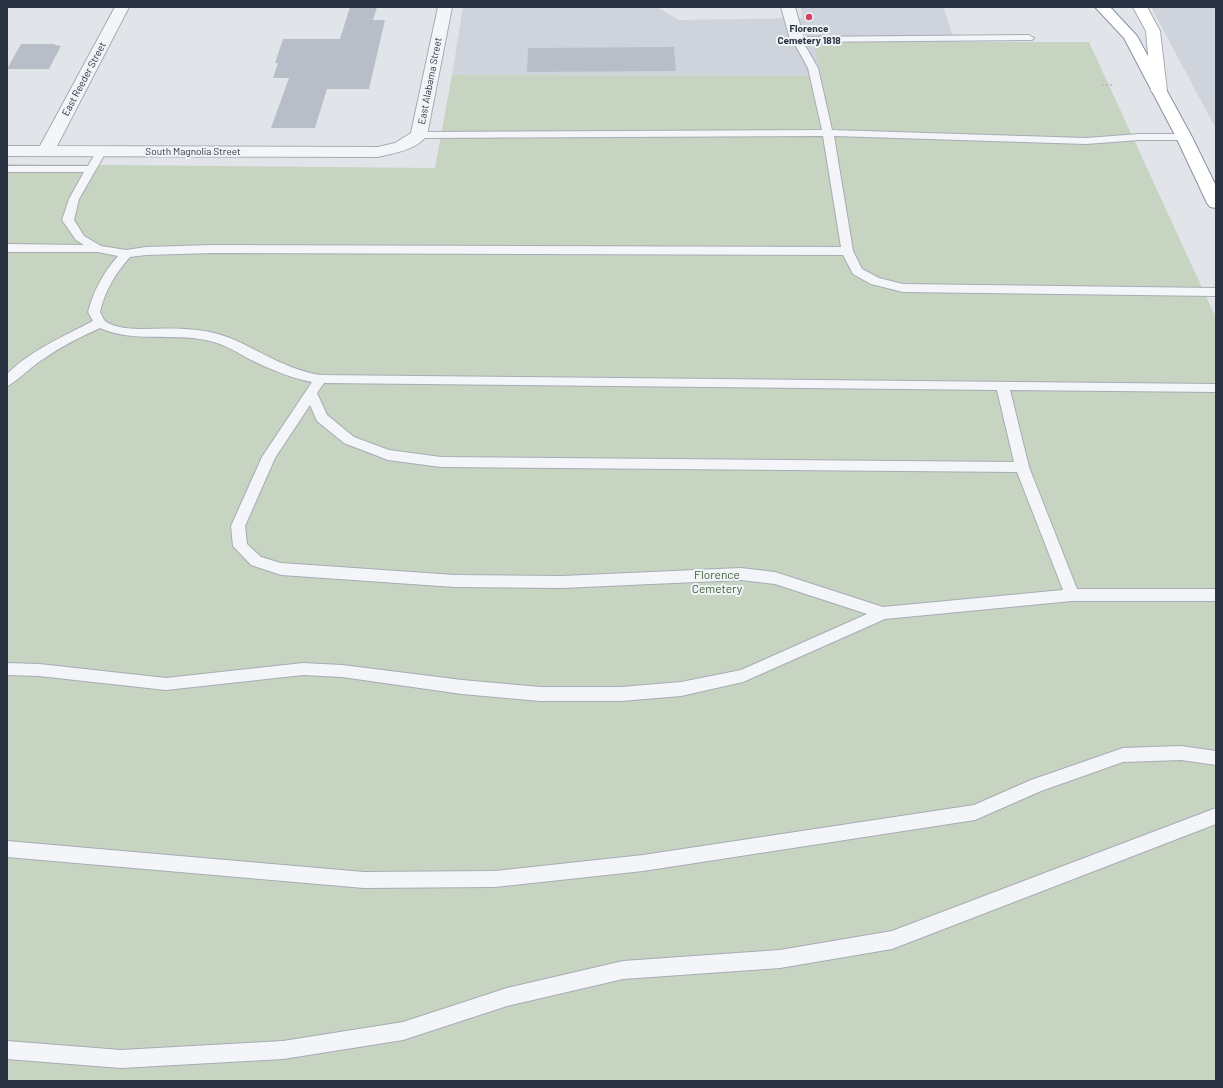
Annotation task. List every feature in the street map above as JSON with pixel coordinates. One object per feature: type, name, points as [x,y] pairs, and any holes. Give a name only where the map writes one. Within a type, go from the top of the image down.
[{"type":"main road","points":[[1102,7],[1130,36],[1184,137],[1211,182],[1216,203]]},
{"type":"main road","points":[[1140,7],[1153,31],[1159,91]]},
{"type":"street","name":"East Reeder Street","points":[[46,152],[122,7]]},
{"type":"street","name":"East Alabama Street","points":[[378,152],[401,146],[419,135],[444,7]]},
{"type":"street","points":[[788,7],[797,39]]},
{"type":"street","name":"South Magnolia Street","points":[[7,151],[378,152]]},
{"type":"lane","points":[[1029,38],[797,39],[812,68],[828,133],[847,251],[857,271],[875,281],[903,288],[1216,292]]},
{"type":"lane","points":[[419,135],[828,133],[1086,141],[1139,137],[1184,137]]},
{"type":"lane","points":[[98,249],[80,238],[68,220],[74,199],[101,152]]},
{"type":"lane","points":[[7,169],[91,169]]},
{"type":"lane","points":[[7,248],[98,249],[126,254],[146,251],[213,249],[847,251]]},
{"type":"lane","points":[[126,254],[106,278],[98,295],[94,312],[100,323],[116,330],[132,333],[174,332],[207,336],[225,341],[277,366],[302,376],[320,379],[1216,388]]},
{"type":"lane","points":[[7,382],[38,357],[77,334],[100,323]]},
{"type":"lane","points":[[320,379],[269,457],[238,526],[240,546],[256,561],[281,568],[455,581],[562,582],[741,574],[775,578],[882,613]]},
{"type":"lane","points":[[1002,385],[1022,467],[1072,595]]},
{"type":"lane","points":[[311,394],[322,418],[349,440],[388,455],[441,462],[1022,467]]},
{"type":"lane","points":[[7,669],[38,670],[166,684],[302,669],[342,671],[470,688],[540,694],[621,694],[681,689],[743,676],[882,613],[1072,595],[1216,595]]},
{"type":"lane","points":[[7,849],[364,880],[495,879],[643,863],[975,812],[1037,785],[1123,756],[1181,753],[1216,758]]},
{"type":"lane","points":[[7,1050],[121,1059],[283,1050],[403,1031],[507,997],[623,970],[780,959],[892,940],[1216,816]]},
{"type":"path","points":[[1102,85],[1113,85]]},
{"type":"shaded area","points":[[463,7],[657,7],[679,20],[802,18],[801,7],[943,7],[955,42],[815,42],[822,76],[452,75]]},
{"type":"shaded area","points":[[1151,7],[1216,7],[1216,129]]},
{"type":"green space","name":"Florence Cemetery","points":[[814,42],[1089,42],[1216,318],[1216,1081],[7,1081],[7,164],[435,168],[452,75],[821,76]]},
{"type":"building","points":[[350,7],[377,7],[373,20],[385,20],[369,89],[327,89],[315,128],[271,128],[289,78],[273,78],[278,63],[275,63],[283,39],[340,39]]},
{"type":"building","points":[[21,44],[55,44],[61,46],[49,69],[7,69]]},
{"type":"building","points":[[674,47],[676,71],[527,72],[528,48]]},
{"type":"place","name":"Florence Cemetery 1818","points":[[809,17]]}]
